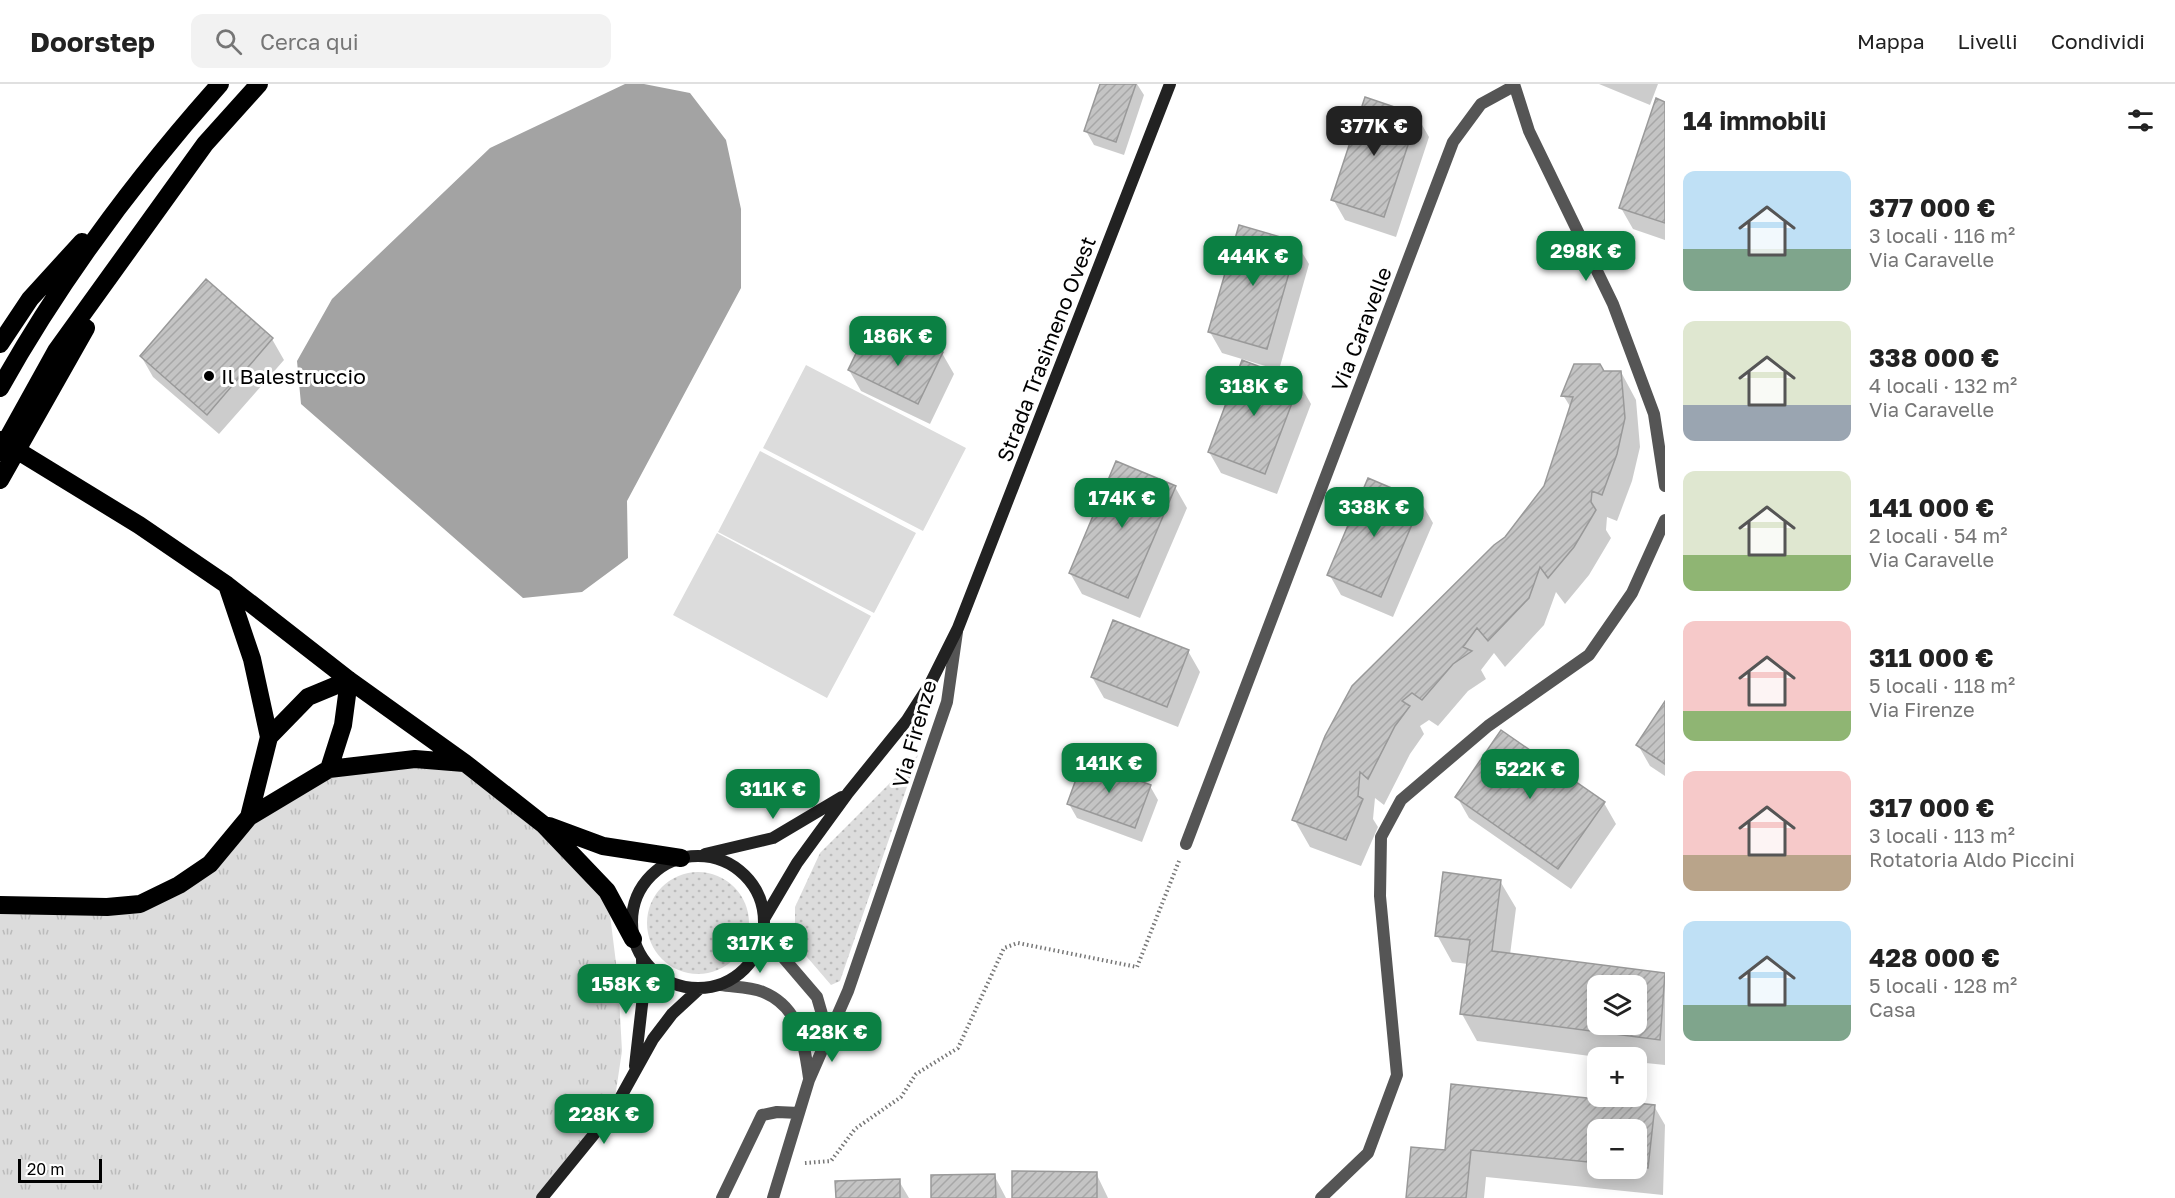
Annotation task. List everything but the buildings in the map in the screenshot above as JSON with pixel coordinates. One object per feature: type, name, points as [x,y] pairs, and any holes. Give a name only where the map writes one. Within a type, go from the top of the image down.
[{"type":"highway","points":[[0,344],[30,299],[130,190],[220,84]]},
{"type":"highway","points":[[0,452],[56,351],[205,144],[259,84]]},
{"type":"highway","points":[[0,388],[32,331],[130,190]]},
{"type":"highway","points":[[0,480],[132,245]]},
{"type":"highway","points":[[0,440],[46,466],[227,585],[348,680],[465,763],[544,825],[607,891],[633,939]]},
{"type":"highway","points":[[227,585],[252,659],[269,737],[249,818]]},
{"type":"highway","points":[[269,737],[308,697],[348,680]]},
{"type":"highway","points":[[329,769],[343,725],[348,680]]},
{"type":"highway","points":[[0,905],[107,908],[140,904],[179,885],[210,864],[249,818],[329,769],[416,759],[465,763]]},
{"type":"highway","points":[[544,825],[603,846],[681,858]]},
{"type":"highway","points":[[0,890],[35,905]]},
{"type":"main road","name":"Strada Trasimeno Ovest","points":[[958,628],[1170,84]]},
{"type":"main road","name":"Via Firenze","points":[[764,919],[797,863],[848,793],[907,720],[930,684],[958,628]]},
{"type":"main road","name":"Via Firenze","points":[[700,855],[772,838],[848,793]]},
{"type":"main road","points":[[700,855],[724,861],[745,875],[758,895],[764,919],[763,934],[756,955],[741,973],[721,985],[699,989],[677,986],[657,976],[642,959],[633,939],[632,913],[640,888],[657,869],[681,858],[700,855]]},
{"type":"main road","points":[[634,1071],[643,996],[642,959]]},
{"type":"main road","points":[[542,1198],[613,1111],[634,1071],[672,1014],[699,989]]},
{"type":"street","name":"Via Caravelle","points":[[1186,844],[1453,142],[1481,104],[1514,85],[1528,131],[1613,304],[1654,414],[1665,486]]},
{"type":"street","points":[[1321,1198],[1368,1153],[1397,1075],[1380,896],[1381,837],[1401,800],[1488,726],[1589,655],[1632,593],[1665,520]]},
{"type":"street","name":"Via Firenze","points":[[773,1198],[809,1080],[856,969],[947,702],[958,628]]},
{"type":"street","points":[[763,934],[817,997],[828,1035]]},
{"type":"street","points":[[721,985],[763,992],[791,1012],[803,1037],[809,1080]]},
{"type":"street","points":[[722,1198],[762,1115],[777,1112],[799,1113]]},
{"type":"path","points":[[783,1164],[831,1161],[855,1128],[901,1097],[916,1074],[958,1048],[1004,948],[1018,943],[1137,968],[1186,844]]},
{"type":"green space","points":[[806,365],[966,448],[923,531],[763,448]]},
{"type":"green space","points":[[760,451],[916,533],[874,613],[718,532]]},
{"type":"green space","points":[[717,533],[871,616],[827,698],[673,615]]},
{"type":"green space","points":[[918,755],[840,981],[831,985],[795,943],[795,907],[820,853]]},
{"type":"green space","points":[[465,763],[607,891],[618,979],[622,1051],[613,1111],[542,1198],[0,1198],[0,905],[107,907],[179,885],[249,817],[329,769]]},
{"type":"green space","points":[[698,872],[717,876],[734,887],[745,904],[749,923],[745,942],[734,959],[717,970],[698,974],[679,970],[662,959],[651,942],[647,923],[651,904],[662,887],[679,876]]},
{"type":"shaded area","points":[[625,84],[644,84],[690,93],[726,140],[741,209],[741,288],[627,501],[628,558],[582,592],[523,598],[301,404],[297,361],[332,299],[490,148]]},
{"type":"place","name":"Il Balestruccio","points":[[209,376]]}]
